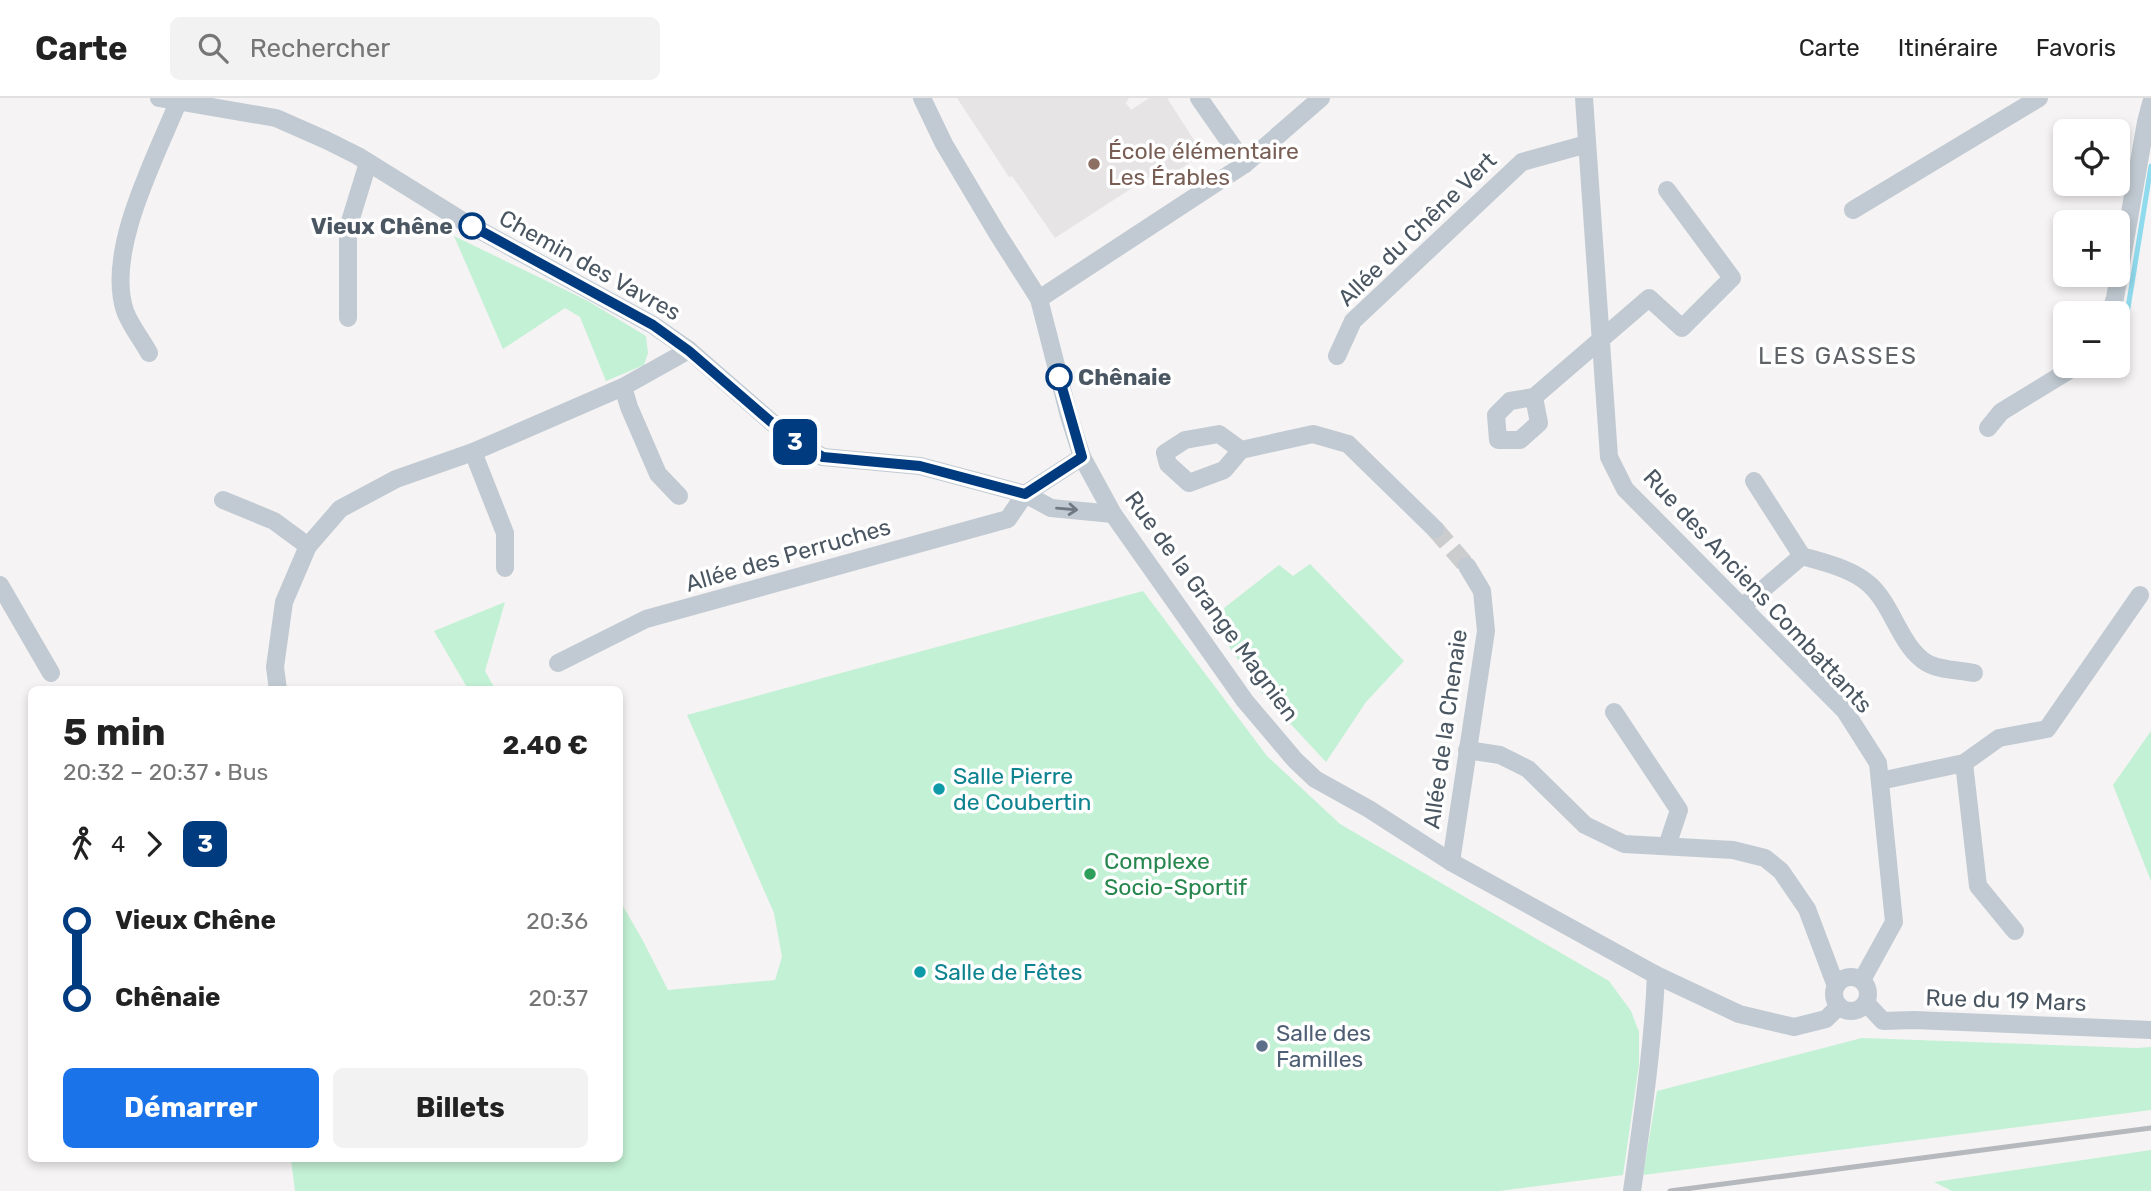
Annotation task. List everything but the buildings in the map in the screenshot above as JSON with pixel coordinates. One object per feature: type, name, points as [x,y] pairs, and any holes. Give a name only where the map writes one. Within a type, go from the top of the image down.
[{"type":"street","name":"Chemin des Vavres","points":[[159,98],[275,118],[326,140],[461,220],[653,325],[689,351],[792,440],[823,457],[920,466],[1025,494],[1051,508],[1113,514]]},
{"type":"street","name":"Rue de la Grange Magnien","points":[[922,98],[944,144],[1039,299],[1082,457],[1113,514],[1245,701],[1295,760],[1315,779],[1451,862],[1656,975]]},
{"type":"street","points":[[1199,98],[1245,164]]},
{"type":"street","points":[[1039,299],[1245,164],[1321,98]]},
{"type":"street","name":"Rue des Anciens Combattants","points":[[1584,98],[1609,457],[1625,489],[1844,711],[1878,763],[1894,922],[1862,980]]},
{"type":"street","points":[[1853,210],[2039,98]]},
{"type":"street","points":[[149,353],[125,312],[119,275],[129,223],[179,100]]},
{"type":"street","points":[[2114,301],[2150,101]]},
{"type":"street","name":"Allée du Chêne Vert","points":[[1337,356],[1353,321],[1522,162],[1587,144]]},
{"type":"street","points":[[348,318],[348,228],[368,163]]},
{"type":"street","points":[[1534,397],[1649,298],[1682,328],[1732,278],[1667,190]]},
{"type":"street","points":[[277,686],[275,667],[284,602],[308,546],[340,509],[396,479],[473,452],[623,387],[689,351]]},
{"type":"street","points":[[1988,428],[2001,412],[2056,378]]},
{"type":"street","points":[[623,387],[658,474],[679,496]]},
{"type":"street","points":[[1241,450],[1313,435],[1348,444],[1435,529]]},
{"type":"street","points":[[473,452],[505,533],[505,568]]},
{"type":"street","points":[[1025,494],[1082,457]]},
{"type":"street","points":[[1754,481],[1802,556],[1850,571],[1870,584],[1883,599],[1912,649],[1928,663],[1974,673]]},
{"type":"street","name":"Allée des Perruches","points":[[558,663],[646,620],[1008,519],[1025,494]]},
{"type":"street","points":[[223,500],[274,521],[308,546]]},
{"type":"street","points":[[1742,607],[1802,556]]},
{"type":"street","name":"Allée de la Chenaie","points":[[1451,862],[1486,631],[1482,591],[1467,566]]},
{"type":"street","points":[[0,585],[51,673]]},
{"type":"street","points":[[1880,780],[1964,762],[1999,738],[2047,729],[2140,595]]},
{"type":"street","points":[[1614,712],[1679,810],[1667,846]]},
{"type":"street","points":[[1467,750],[1500,755],[1528,769],[1585,825],[1624,844],[1733,850],[1765,858],[1781,871],[1807,909],[1836,986],[1834,998],[1839,1006],[1850,1011],[1867,1003],[1869,991],[1857,977],[1845,978],[1836,986]]},
{"type":"street","points":[[1964,762],[1978,886],[2015,930]]},
{"type":"street","points":[[1632,1191],[1649,1068],[1656,975],[1739,1014],[1794,1027],[1826,1019],[1839,1006]]},
{"type":"street","name":"Rue du 19 Mars","points":[[1867,1003],[1883,1021],[2151,1030]]},
{"type":"shaded area","name":"École élémentaire Les Érables","points":[[957,98],[1129,98],[1126,103],[1131,110],[1149,98],[1167,98],[1203,154],[1160,186],[1152,175],[1055,238],[1012,176],[1009,177]]},
{"type":"green space","points":[[454,236],[588,301],[646,336],[648,353],[644,365],[606,381],[580,317],[565,308],[503,349]]},
{"type":"green space","points":[[1310,564],[1404,661],[1366,702],[1326,762],[1259,690],[1210,619],[1279,565],[1293,576]]},
{"type":"green space","name":"Complexe Socio-Sportif","points":[[1143,591],[1267,756],[1340,824],[1609,981],[1631,1011],[1639,1032],[1639,1064],[1623,1175],[1499,1191],[295,1191],[291,1162],[623,1162],[623,906],[668,990],[775,980],[782,957],[774,913],[687,715]]},
{"type":"green space","points":[[505,602],[485,671],[493,686],[466,686],[434,631]]},
{"type":"green space","points":[[2151,731],[2151,881],[2113,785]]},
{"type":"green space","points":[[1862,1038],[2151,1047],[2151,1110],[1643,1175],[1657,1091]]},
{"type":"green space","points":[[2151,1150],[2151,1191],[1952,1191],[1934,1182]]},
{"type":"waterway","points":[[2129,301],[2151,166]]},
{"type":"tunnel","points":[[1435,529],[1467,566]]},
{"type":"railway","points":[[1670,1191],[2151,1128]]},
{"type":"bus line","name":"3","points":[[472,226],[653,325],[689,351],[792,440],[823,457],[920,466],[1025,494],[1082,457],[1059,377]]},
{"type":"place","name":"École élémentaire Les Érables","points":[[1094,164]]},
{"type":"place","name":"Vieux Chêne","points":[[472,226]]},
{"type":"place","name":"Chênaie","points":[[1059,377]]},
{"type":"place","name":"Salle Pierre de Coubertin","points":[[939,789]]},
{"type":"place","name":"Complexe Socio-Sportif","points":[[1090,874]]},
{"type":"place","name":"Salle de Fêtes","points":[[920,972]]},
{"type":"place","name":"Salle des Familles","points":[[1262,1046]]},
{"type":"district","name":"LES GASSES","points":[[1838,356]]}]
